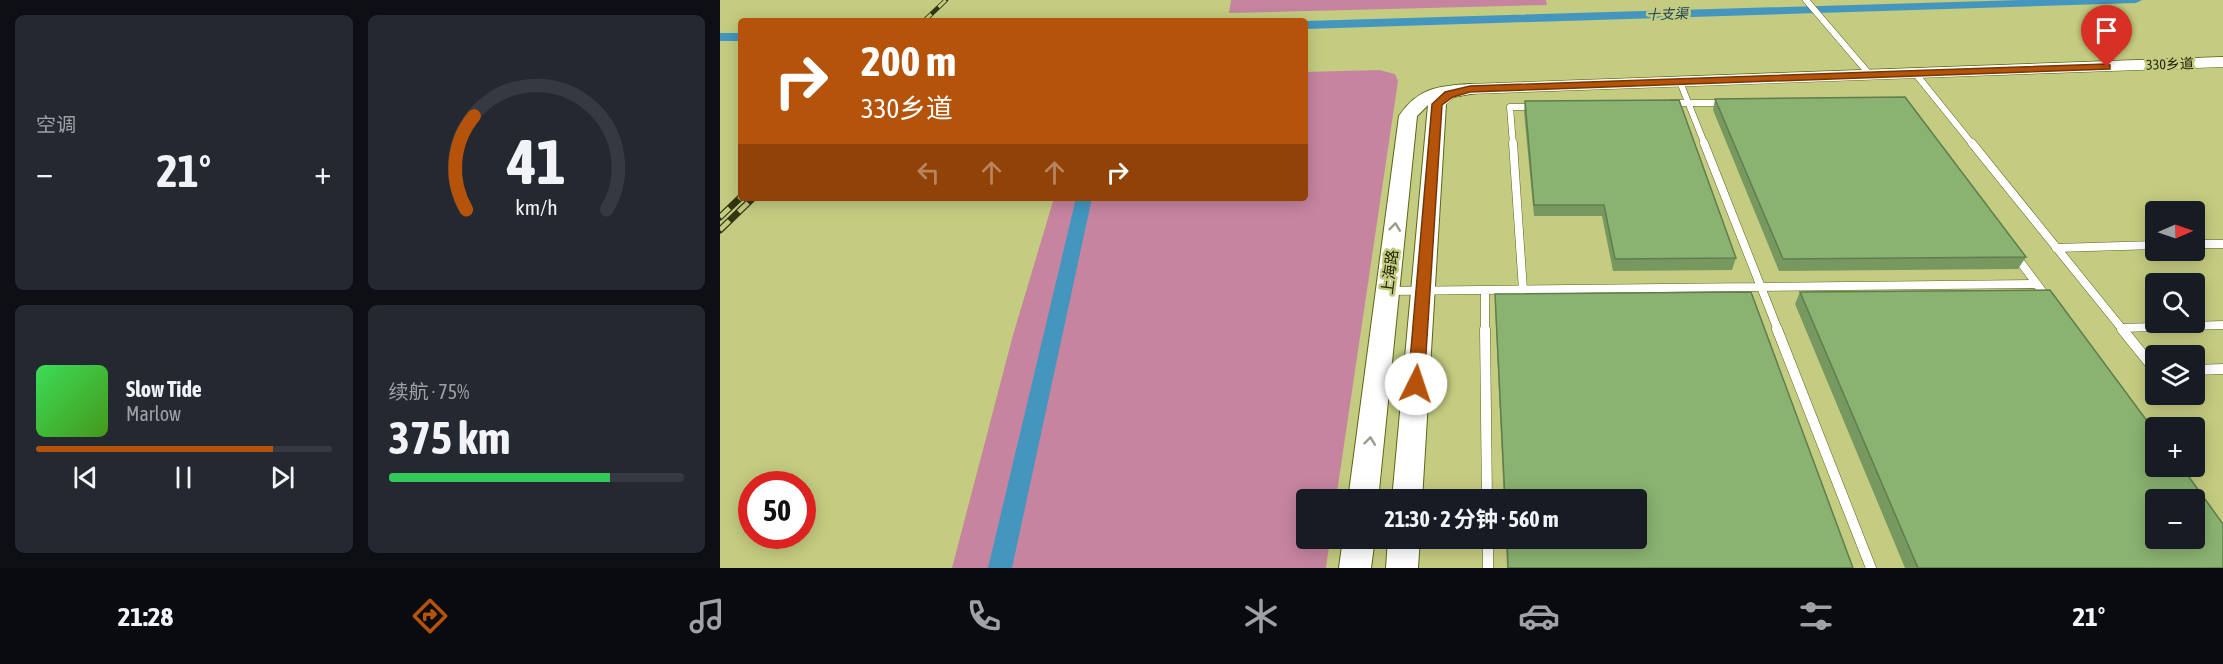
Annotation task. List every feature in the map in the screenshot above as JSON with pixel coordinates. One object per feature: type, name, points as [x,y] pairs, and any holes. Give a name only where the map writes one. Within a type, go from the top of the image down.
[{"type":"main road","name":"上海路","points":[[1364,489],[1408,116],[1422,99],[1450,90],[1470,89]]},
{"type":"main road","points":[[1408,489],[1437,104]]},
{"type":"main road","points":[[1355,568],[1358,549]]},
{"type":"main road","points":[[1402,568],[1403,549]]},
{"type":"street","name":"330乡道","points":[[1437,104],[1449,94],[1470,89],[2223,62]]},
{"type":"lane","points":[[1806,0],[1870,75]]},
{"type":"lane","points":[[1915,73],[2145,357]]},
{"type":"lane","points":[[1680,82],[1871,568]]},
{"type":"lane","points":[[1665,104],[1736,103]]},
{"type":"lane","points":[[1523,290],[1510,107],[1546,106]]},
{"type":"lane","points":[[2205,244],[2223,244]]},
{"type":"lane","points":[[2008,245],[2051,303]]},
{"type":"lane","points":[[2056,248],[2145,245]]},
{"type":"lane","points":[[1388,291],[2037,284]]},
{"type":"lane","points":[[1485,290],[1487,489]]},
{"type":"lane","points":[[2121,328],[2223,325]]},
{"type":"lane","points":[[2205,370],[2223,369]]},
{"type":"lane","points":[[1488,549],[1488,568]]},
{"type":"shaded area","points":[[1231,0],[1546,0],[1547,5],[1229,13]]},
{"type":"shaded area","points":[[1379,70],[1395,74],[1398,81],[1337,489],[1296,489],[1296,549],[1329,549],[1326,568],[952,568],[1013,335],[1053,201],[1308,201],[1308,72]]},
{"type":"building","points":[[1905,97],[2026,257],[1783,259],[1715,99]]},
{"type":"building","points":[[1679,100],[1736,258],[1615,259],[1604,205],[1534,205],[1525,101]]},
{"type":"building","points":[[2050,290],[2145,418],[2145,477],[2189,477],[2198,489],[2145,489],[2145,549],[2205,549],[2205,499],[2223,524],[2223,568],[1918,568],[1800,292]]},
{"type":"building","points":[[1751,292],[1853,568],[1508,568],[1507,549],[1647,549],[1647,489],[1504,489],[1495,294]]},
{"type":"waterway","name":"十支渠","points":[[1308,25],[2136,0]]},
{"type":"waterway","name":"十支渠","points":[[720,37],[738,37]]},
{"type":"waterway","points":[[1000,568],[1083,201]]},
{"type":"railway","points":[[927,18],[946,0]]},
{"type":"railway","points":[[720,217],[738,200]]},
{"type":"railway","points":[[720,230],[750,201]]},
{"type":"route","points":[[1416,384],[1437,104],[1449,94],[1470,89],[2107,67]]}]
